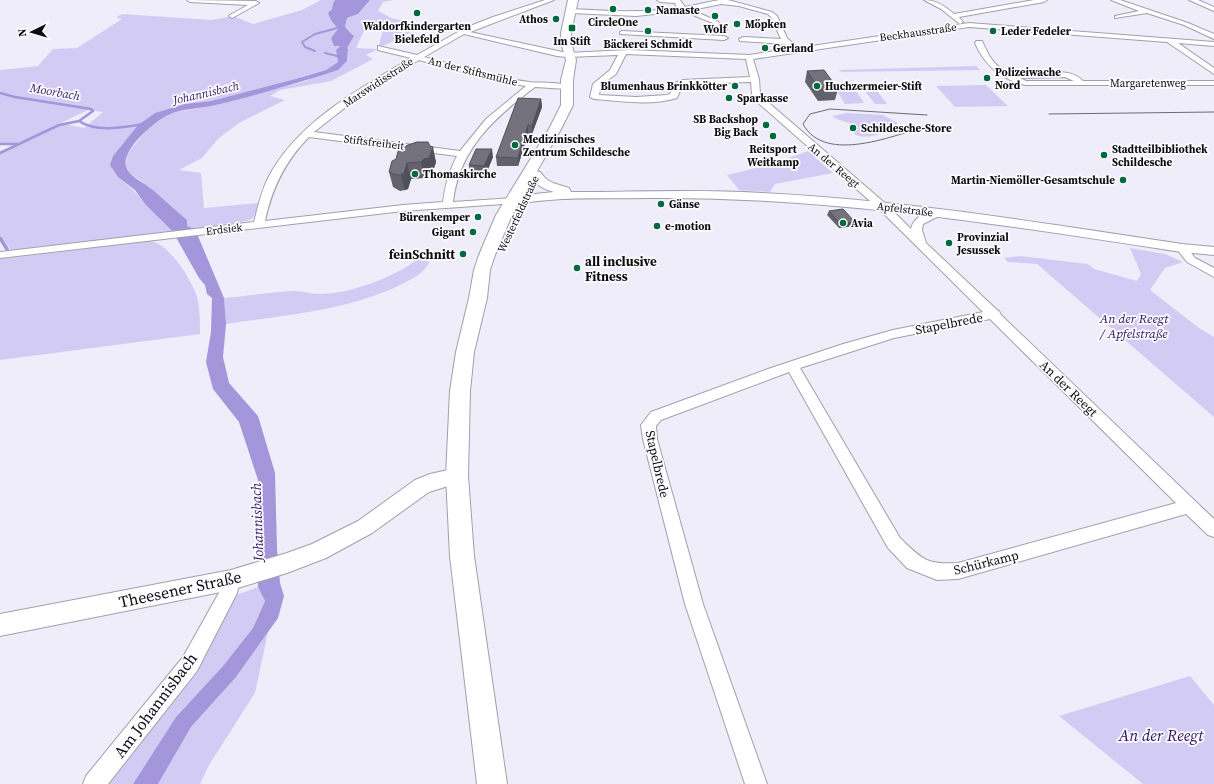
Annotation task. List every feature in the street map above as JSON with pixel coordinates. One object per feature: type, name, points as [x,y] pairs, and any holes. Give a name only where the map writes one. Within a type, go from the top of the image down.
[{"type":"main road","name":"Westerfeldstraße","points":[[492,784],[476,652],[465,585],[457,476],[458,409],[462,370],[478,298],[520,200],[567,105],[567,80],[570,55],[567,46],[566,33],[572,5]]},
{"type":"main road","name":"Westerfeldstraße","points":[[520,200],[536,175],[555,129]]},
{"type":"street","points":[[190,0],[259,1]]},
{"type":"street","name":"Marswidisstraße","points":[[259,224],[273,178],[285,158],[307,134],[363,90],[419,56],[463,32],[489,20],[551,0]]},
{"type":"street","points":[[660,0],[676,0],[683,9],[715,22],[724,30]]},
{"type":"street","points":[[759,9],[764,7],[761,0]]},
{"type":"street","points":[[927,0],[953,16],[964,25]]},
{"type":"street","points":[[953,16],[1044,0]]},
{"type":"street","points":[[1114,0],[1186,24],[1214,37]]},
{"type":"street","points":[[1196,1],[1207,0]]},
{"type":"street","points":[[232,16],[259,1]]},
{"type":"street","points":[[572,5],[619,16],[656,13],[723,1],[759,9],[773,15],[787,42],[795,49]]},
{"type":"street","points":[[1196,1],[1214,9]]},
{"type":"street","points":[[1117,18],[1147,11]]},
{"type":"street","name":"Beckhausstraße","points":[[463,32],[557,54],[570,55],[622,52],[749,57],[964,25],[986,25],[1214,44]]},
{"type":"street","points":[[613,52],[612,50],[619,36],[724,38]]},
{"type":"street","points":[[743,40],[787,42]]},
{"type":"street","points":[[1168,40],[1214,72]]},
{"type":"street","name":"Margaretenweg","points":[[979,43],[984,55],[1000,72],[1013,77],[1014,80],[1025,83],[1214,83]]},
{"type":"street","name":"An der Stiftsmühle","points":[[381,48],[419,56],[483,75],[534,85],[567,87]]},
{"type":"street","points":[[622,52],[615,70],[607,79],[597,84],[594,97],[640,99],[669,98],[674,96],[678,84],[682,82],[756,79]]},
{"type":"street","name":"An der Reegt","points":[[749,57],[756,79],[756,94],[764,104],[882,206],[1214,530]]},
{"type":"street","points":[[448,204],[451,180],[464,154],[486,124],[517,97],[534,85]]},
{"type":"street","name":"Stiftsfreiheit","points":[[307,134],[464,154]]},
{"type":"street","points":[[536,175],[542,183],[547,186],[595,196]]},
{"type":"street","name":"Apfelstraße","points":[[520,200],[576,200],[595,196],[674,194],[810,199],[937,213],[1182,248],[1214,251]]},
{"type":"street","name":"Westerfeldstraße","points":[[448,204],[520,200]]},
{"type":"street","name":"Erdsiek","points":[[0,255],[259,224],[448,204]]},
{"type":"street","name":"An der Reegt","points":[[923,246],[916,229],[916,225],[918,221],[937,213]]},
{"type":"street","points":[[1182,248],[1191,260],[1214,273]]},
{"type":"street","name":"Stapelbrede","points":[[756,784],[694,604],[650,439],[648,425],[656,416],[848,347],[893,334],[994,314]]},
{"type":"street","name":"Schürkamp","points":[[792,366],[894,543],[913,562],[937,572],[958,571],[1190,506]]},
{"type":"street","name":"Theesener Straße","points":[[0,625],[232,580],[286,563],[319,551],[365,526],[422,486],[430,482],[457,476]]},
{"type":"street","name":"Am Johannisbach","points":[[94,784],[190,664],[228,593],[232,580]]},
{"type":"green space","points":[[321,0],[335,0],[330,11],[334,24],[338,29],[340,46],[336,50],[338,62],[326,70],[303,77],[211,101],[185,104],[155,113],[138,125],[113,156],[118,177],[133,190],[173,232],[11,250],[0,235],[0,154],[57,126],[65,124],[84,128],[103,112],[88,110],[19,143],[0,143],[0,70],[38,66],[53,49],[77,48],[122,19],[117,17],[122,14],[212,20],[233,16],[253,24],[302,10]]},
{"type":"green space","points":[[370,0],[394,0],[383,2],[378,11],[391,18],[424,26],[383,46],[379,45],[383,30],[364,31],[356,48],[378,49],[366,55],[373,59],[331,81],[280,90],[270,96],[285,100],[239,123],[219,138],[202,158],[179,170],[201,173],[204,208],[260,203],[253,218],[247,221],[195,229],[187,226],[152,189],[130,173],[126,166],[127,154],[151,125],[167,115],[212,106],[306,81],[347,61],[347,48],[353,34],[345,27],[347,18],[358,14]]},
{"type":"green space","points":[[976,66],[980,70],[841,72],[839,70]]},
{"type":"green space","points":[[872,84],[887,104],[875,104],[860,85]]},
{"type":"green space","points":[[986,85],[1008,106],[955,107],[936,86]]},
{"type":"green space","points":[[835,88],[854,88],[864,103],[845,104]]},
{"type":"green space","points":[[847,113],[883,115],[898,123],[889,130],[877,135],[865,137],[859,136],[854,134],[857,129],[855,126],[838,120],[832,116]]},
{"type":"green space","points":[[808,151],[833,173],[775,184],[770,192],[739,190],[727,175],[772,164]]},
{"type":"green space","points":[[151,241],[165,249],[172,256],[179,264],[190,282],[198,302],[200,334],[0,360],[0,259]]},
{"type":"green space","name":"An der Reegt / Apfelstraße","points":[[1130,248],[1165,254],[1183,262],[1165,268],[1150,290],[1199,328],[1214,337],[1214,417],[1037,264],[1008,262],[1004,258],[1020,256],[1088,264],[1094,269],[1137,281],[1141,274]]},
{"type":"green space","points":[[420,258],[426,258],[429,263],[421,273],[404,283],[379,294],[358,301],[315,311],[226,324],[224,298],[294,291],[319,294],[345,291],[385,278],[398,272]]},
{"type":"green space","points":[[258,587],[265,601],[253,628],[223,666],[176,717],[133,784],[106,784],[231,597]]},
{"type":"green space","points":[[268,632],[255,693],[209,765],[200,784],[158,784],[191,727],[236,677]]},
{"type":"green space","name":"An der Reegt","points":[[1190,676],[1214,705],[1214,784],[1143,784],[1059,716]]},
{"type":"water","name":"Johannisbach","points":[[335,0],[370,0],[358,14],[347,18],[345,27],[354,36],[347,48],[347,61],[338,70],[247,97],[210,106],[180,111],[168,115],[155,123],[140,137],[134,144],[126,159],[126,166],[130,173],[153,190],[187,220],[187,226],[195,229],[224,298],[226,324],[223,357],[229,383],[258,416],[275,473],[277,549],[280,583],[284,596],[278,618],[236,677],[191,727],[158,784],[133,784],[176,717],[223,666],[253,628],[265,601],[258,587],[256,518],[258,480],[239,422],[213,389],[206,362],[211,332],[212,298],[207,294],[205,285],[199,278],[173,232],[146,205],[135,190],[118,177],[110,165],[113,156],[138,125],[155,113],[185,104],[211,101],[303,77],[326,70],[338,62],[336,50],[340,46],[334,46],[331,38],[338,29],[328,13],[332,9]]},
{"type":"building","points":[[824,70],[838,89],[820,90],[807,71]]},
{"type":"building","points":[[518,98],[541,99],[532,126],[528,125],[518,158],[496,157]]},
{"type":"building","points":[[417,142],[428,142],[430,146],[433,147],[429,158],[424,159],[421,162],[407,163],[404,173],[401,175],[396,175],[389,172],[392,161],[396,159],[399,148]]},
{"type":"building","points":[[476,149],[492,149],[484,166],[469,165]]},
{"type":"building","points":[[843,209],[855,222],[840,224],[829,211]]},
{"type":"waterway","points":[[315,51],[305,47],[302,42],[315,34],[341,27]]},
{"type":"waterway","points":[[325,53],[341,57]]},
{"type":"waterway","name":"Moorbach","points":[[0,93],[15,97],[91,109],[93,111],[79,121]]},
{"type":"waterway","points":[[0,153],[59,125],[79,121]]},
{"type":"waterway","name":"Moorbach","points":[[79,121],[86,125],[102,128],[144,124]]},
{"type":"waterway","points":[[0,144],[18,144]]},
{"type":"waterway","points":[[0,238],[7,249]]},
{"type":"tram line","points":[[927,115],[830,109],[810,114],[803,124],[813,136],[827,143],[844,145],[862,144],[880,140],[929,125]]},
{"type":"tram line","points":[[1049,114],[1214,112]]},
{"type":"place","name":"CircleOne","points":[[613,9]]},
{"type":"place","name":"Namaste","points":[[648,10]]},
{"type":"place","name":"Waldorfkindergarten Bielefeld","points":[[417,13]]},
{"type":"place","name":"Wolf","points":[[715,16]]},
{"type":"place","name":"Athos","points":[[556,19]]},
{"type":"place","name":"Möpken","points":[[737,24]]},
{"type":"place","name":"Im Stift","points":[[572,28]]},
{"type":"place","name":"Bäckerei Schmidt","points":[[648,31]]},
{"type":"place","name":"Leder Fedeler","points":[[993,31]]},
{"type":"place","name":"Gerland","points":[[765,48]]},
{"type":"place","name":"Polizeiwache Nord","points":[[987,78]]},
{"type":"place","name":"Blumenhaus Brinkkötter","points":[[735,86]]},
{"type":"place","name":"Huchzermeier-Stift","points":[[817,86]]},
{"type":"place","name":"Sparkasse","points":[[729,98]]},
{"type":"place","name":"SB Backshop Big Back","points":[[766,125]]},
{"type":"place","name":"Schildesche-Store","points":[[853,128]]},
{"type":"place","name":"Reitsport Weitkamp","points":[[773,136]]},
{"type":"place","name":"Medizinisches Zentrum Schildesche","points":[[515,145]]},
{"type":"place","name":"Stadtteilbibliothek Schildesche","points":[[1104,155]]},
{"type":"place","name":"Thomaskirche","points":[[415,174]]},
{"type":"place","name":"Martin-Niemöller-Gesamtschule","points":[[1123,180]]},
{"type":"place","name":"Gänse","points":[[661,204]]},
{"type":"place","name":"Bürenkemper","points":[[478,217]]},
{"type":"place","name":"Avia","points":[[843,223]]},
{"type":"place","name":"e-motion","points":[[657,226]]},
{"type":"place","name":"Gigant","points":[[473,232]]},
{"type":"place","name":"Provinzial Jesussek","points":[[949,243]]},
{"type":"place","name":"feinSchnitt","points":[[463,254]]},
{"type":"place","name":"all inclusive Fitness","points":[[577,268]]}]
